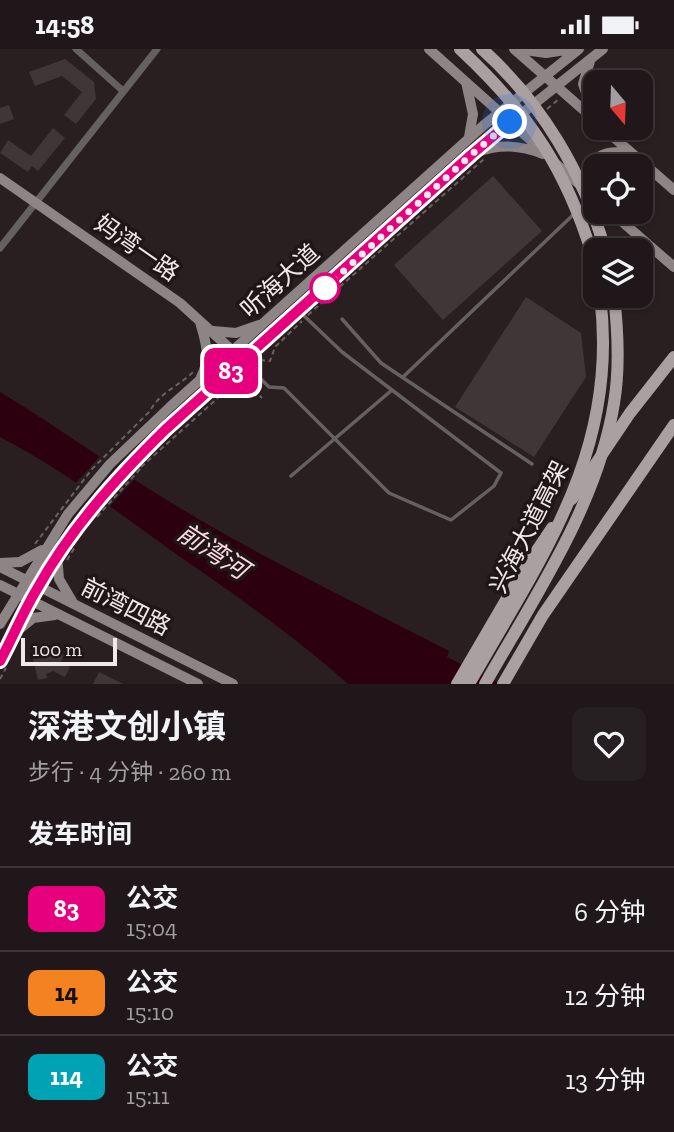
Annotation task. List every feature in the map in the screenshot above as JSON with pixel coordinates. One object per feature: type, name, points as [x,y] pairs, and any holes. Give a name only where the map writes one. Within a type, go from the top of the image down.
[{"type":"main road","points":[[429,49],[583,187]]},
{"type":"main road","points":[[458,49],[511,100],[550,154],[579,213],[587,238]]},
{"type":"main road","points":[[482,49],[522,90],[561,146],[583,189],[601,238]]},
{"type":"main road","points":[[516,49],[546,53],[572,49]]},
{"type":"main road","points":[[516,49],[583,109]]},
{"type":"main road","name":"听海大道","points":[[0,623],[74,498],[120,447],[265,323],[500,112],[579,49]]},
{"type":"main road","name":"听海大道","points":[[0,661],[38,586],[58,555],[137,464],[243,361],[302,314],[471,155],[603,49]]},
{"type":"main road","points":[[586,70],[593,57]]},
{"type":"main road","points":[[466,82],[473,114],[472,128],[466,142]]},
{"type":"main road","points":[[617,140],[633,154]]},
{"type":"main road","points":[[471,155],[493,147],[514,146],[548,156]]},
{"type":"main road","points":[[606,154],[613,151],[626,154]]},
{"type":"main road","points":[[653,172],[674,190]]},
{"type":"main road","name":"妈湾一路","points":[[0,179],[180,303],[243,361]]},
{"type":"main road","points":[[625,224],[674,267]]},
{"type":"main road","name":"兴海大道高架","points":[[469,684],[547,547],[582,473],[600,398],[603,340],[601,308]]},
{"type":"main road","name":"兴海大道高架","points":[[485,684],[561,549],[604,447],[615,400],[617,372],[614,308]]},
{"type":"main road","points":[[199,381],[206,367],[208,352],[200,319]]},
{"type":"main road","points":[[211,330],[236,333],[265,323]]},
{"type":"main road","points":[[457,684],[523,571],[630,413],[673,359]]},
{"type":"main road","points":[[503,684],[543,615],[674,425]]},
{"type":"main road","points":[[0,565],[20,562],[47,546]]},
{"type":"main road","points":[[58,555],[59,579],[76,606]]},
{"type":"main road","name":"前湾四路","points":[[0,565],[233,684]]},
{"type":"main road","name":"前湾四路","points":[[0,585],[198,684]]},
{"type":"main road","points":[[0,605],[0,623]]},
{"type":"main road","points":[[15,633],[38,616],[64,616]]},
{"type":"street","points":[[76,49],[124,91]]},
{"type":"street","points":[[0,248],[157,49]]},
{"type":"lane","points":[[403,377],[583,207]]},
{"type":"lane","points":[[243,361],[269,387],[284,388],[389,493],[451,520],[494,486],[502,473],[342,352],[302,314]]},
{"type":"lane","points":[[342,319],[381,363],[532,464]]},
{"type":"lane","points":[[291,476],[392,390]]},
{"type":"path","points":[[260,360],[270,361],[275,347],[302,314],[492,154]]},
{"type":"path","points":[[31,548],[120,447],[153,405],[198,368]]},
{"type":"path","points":[[91,524],[93,514],[137,464],[230,387],[250,386],[262,398]]},
{"type":"path","points":[[66,565],[67,558],[79,540]]},
{"type":"water","name":"前湾河","points":[[0,392],[157,494],[213,527],[449,651],[447,657],[501,684],[348,684],[261,614],[107,504],[44,462],[0,437]]},
{"type":"pier","points":[[102,454],[137,477],[108,508],[74,485]]},
{"type":"building","points":[[65,59],[94,82],[96,99],[76,124],[64,115],[82,92],[62,76],[35,86],[29,72]]},
{"type":"building","points":[[9,105],[14,119],[0,124],[0,108]]},
{"type":"building","points":[[53,128],[65,138],[38,171],[32,166],[28,172],[0,153],[8,140],[31,156]]},
{"type":"building","points":[[493,176],[542,231],[443,320],[394,265]]},
{"type":"building","points":[[526,297],[581,333],[586,377],[534,457],[455,407]]},
{"type":"building","points":[[46,646],[64,655],[61,662],[70,667],[65,677],[53,671],[46,674],[47,678],[38,680],[33,659],[40,657]]},
{"type":"building","points":[[99,672],[123,684],[93,684]]},
{"type":"bus line","name":"83","points":[[0,661],[38,586],[89,511],[120,474],[166,429],[510,122]]},
{"type":"route","points":[[325,288],[510,122]]}]
